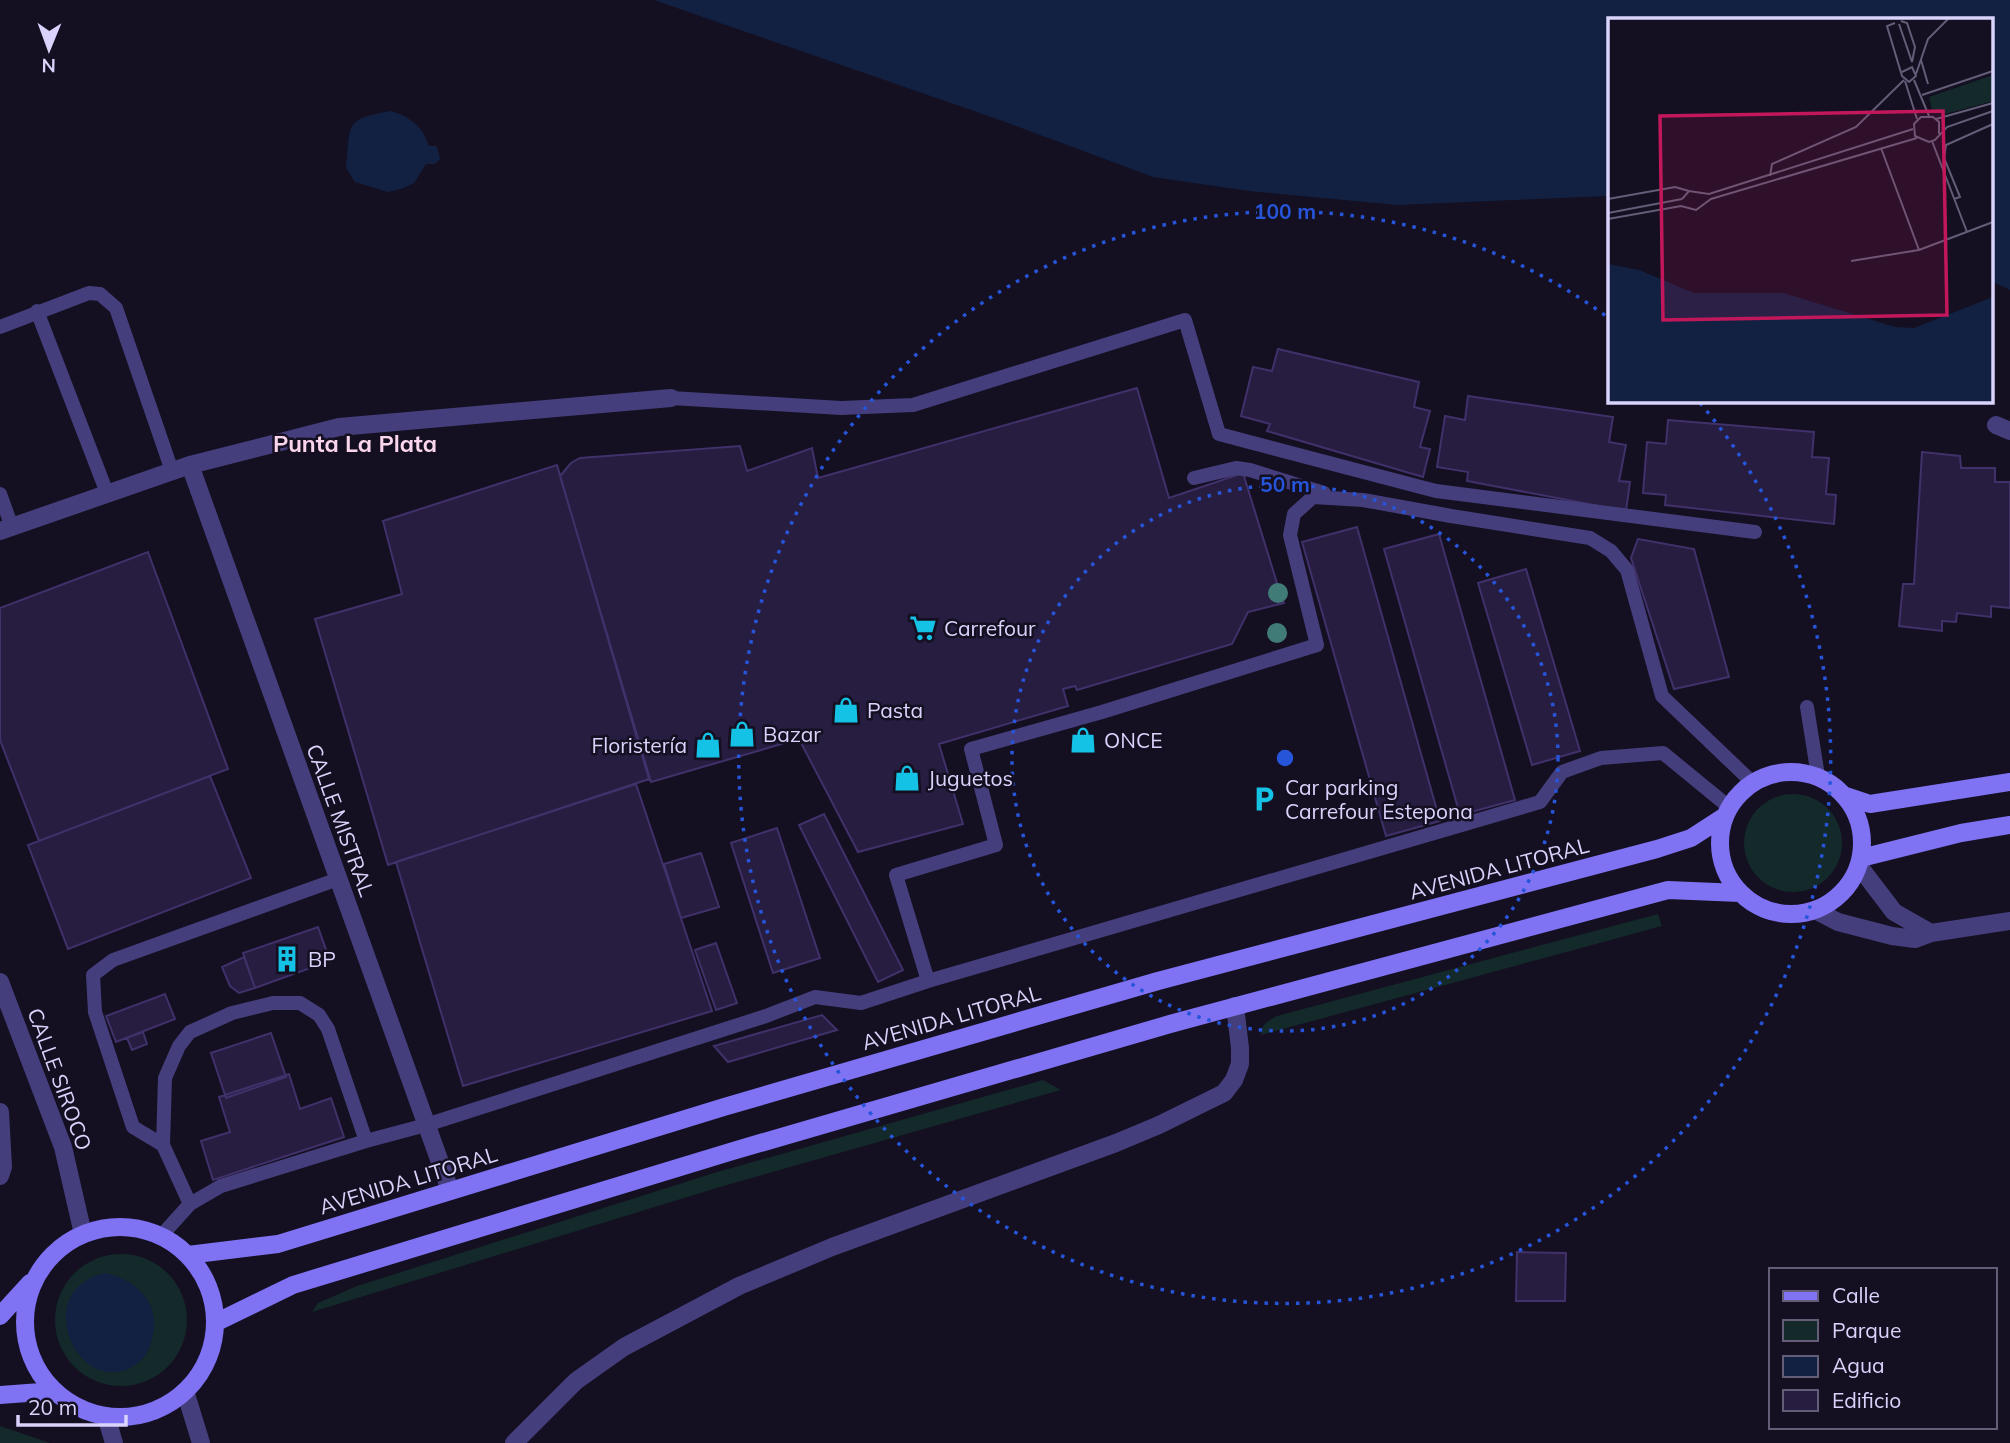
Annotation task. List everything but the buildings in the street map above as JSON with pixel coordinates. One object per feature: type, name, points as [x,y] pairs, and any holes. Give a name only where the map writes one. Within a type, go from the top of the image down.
[{"type":"main road","points":[[1791,771],[1818,776],[1846,796],[1854,807],[1862,832],[1860,862],[1850,885],[1834,900],[1815,910],[1784,914],[1760,908],[1740,893],[1728,877],[1721,857],[1720,836],[1727,812],[1739,793],[1763,777],[1791,771]]},
{"type":"main road","points":[[1846,796],[1870,804],[2010,782]]},
{"type":"main road","name":"AVENIDA LITORAL","points":[[188,1255],[278,1244],[724,1107],[1158,981],[1657,849],[1691,838],[1727,812]]},
{"type":"main road","points":[[1860,862],[1961,833],[2010,825]]},
{"type":"main road","points":[[215,1323],[293,1285],[733,1151],[1235,1006],[1668,890],[1740,893]]},
{"type":"main road","points":[[0,1316],[33,1281],[45,1261],[62,1245],[82,1234],[108,1227],[131,1227],[161,1236],[188,1255],[203,1275],[213,1298],[215,1323],[208,1359],[186,1391],[162,1407],[135,1416],[106,1416],[78,1408],[54,1391],[35,1367],[25,1339],[24,1309],[33,1281]]},
{"type":"main road","points":[[0,1395],[54,1391]]},
{"type":"street","points":[[6,529],[190,465],[339,427],[671,398]]},
{"type":"street","name":"CALLE MISTRAL","points":[[190,465],[450,1190]]},
{"type":"street","points":[[1860,862],[1894,912],[1931,933]]},
{"type":"street","points":[[1815,910],[1838,922],[1915,939],[1931,933],[2010,921]]},
{"type":"street","name":"CALLE SIROCO","points":[[0,982],[64,1147],[82,1234]]},
{"type":"street","points":[[514,1443],[576,1381],[624,1347],[739,1286],[832,1247],[1116,1143],[1224,1093],[1234,1080],[1240,1064],[1235,1006]]},
{"type":"street","points":[[0,1112],[3,1167],[0,1176]]},
{"type":"street","points":[[186,1391],[201,1443]]},
{"type":"street","points":[[106,1416],[114,1443]]},
{"type":"lane","points":[[0,327],[89,293],[100,294],[116,308],[172,471]]},
{"type":"lane","points":[[37,311],[107,494]]},
{"type":"lane","points":[[671,398],[841,408],[913,405],[1185,320],[1219,433],[1436,491],[1755,532]]},
{"type":"lane","points":[[1194,478],[1236,468],[1251,470],[1339,498]]},
{"type":"lane","points":[[0,494],[6,529]]},
{"type":"lane","points":[[928,981],[896,876],[996,845],[971,749],[1102,712],[1317,645],[1290,535],[1294,514],[1313,497],[1363,500],[1590,537],[1611,551],[1627,570],[1662,696],[1753,783]]},
{"type":"lane","points":[[1807,707],[1818,776]]},
{"type":"lane","points":[[161,1236],[190,1204],[221,1186],[426,1125],[766,1016],[816,997],[861,1003],[1540,802],[1562,772],[1601,758],[1663,753],[1727,812]]},
{"type":"lane","points":[[163,1145],[133,1127],[95,1012],[93,975],[113,960],[338,879]]},
{"type":"lane","points":[[190,1204],[163,1145],[164,1078],[179,1046],[190,1032],[232,1013],[273,1003],[300,1003],[319,1015],[328,1029],[366,1141]]},
{"type":"green space","points":[[1793,794],[1820,802],[1834,816],[1842,843],[1834,870],[1820,884],[1793,892],[1766,884],[1752,870],[1744,843],[1752,816],[1766,802]]},
{"type":"green space","points":[[1658,914],[1662,926],[1261,1035],[1264,1025],[1277,1016]]},
{"type":"green space","points":[[1043,1080],[1061,1090],[720,1187],[312,1312],[318,1303],[357,1286],[714,1173]]},
{"type":"green space","points":[[121,1254],[146,1259],[168,1273],[182,1295],[187,1320],[182,1345],[168,1367],[146,1381],[121,1386],[96,1381],[74,1367],[60,1345],[55,1320],[60,1295],[74,1273],[96,1259]]},
{"type":"green space","points":[[0,1426],[50,1443],[0,1443]]},
{"type":"water","points":[[654,0],[2010,0],[2010,290],[1993,282],[1993,18],[1608,18],[1608,196],[1397,205],[1249,191],[1153,177],[997,119]]},
{"type":"water","points":[[391,111],[405,116],[415,124],[429,146],[437,146],[440,159],[435,164],[426,164],[414,183],[388,192],[355,182],[346,168],[352,126],[364,117]]},
{"type":"water","points":[[106,1273],[131,1283],[147,1300],[152,1310],[154,1322],[149,1348],[140,1361],[126,1370],[107,1372],[90,1365],[77,1352],[68,1334],[66,1315],[70,1297],[83,1282]]},
{"type":"place","name":"Carrefour","points":[[923,628]]},
{"type":"place","name":"Pasta","points":[[846,710]]},
{"type":"place","name":"Bazar","points":[[742,734]]},
{"type":"place","name":"ONCE","points":[[1083,740]]},
{"type":"place","name":"Floristería","points":[[708,745]]},
{"type":"place","name":"Juguetos","points":[[907,778]]},
{"type":"place","name":"Car parking Carrefour Estepona","points":[[1264,799]]},
{"type":"place","name":"BP","points":[[287,959]]},
{"type":"district","name":"Punta La Plata","points":[[355,443]]}]
